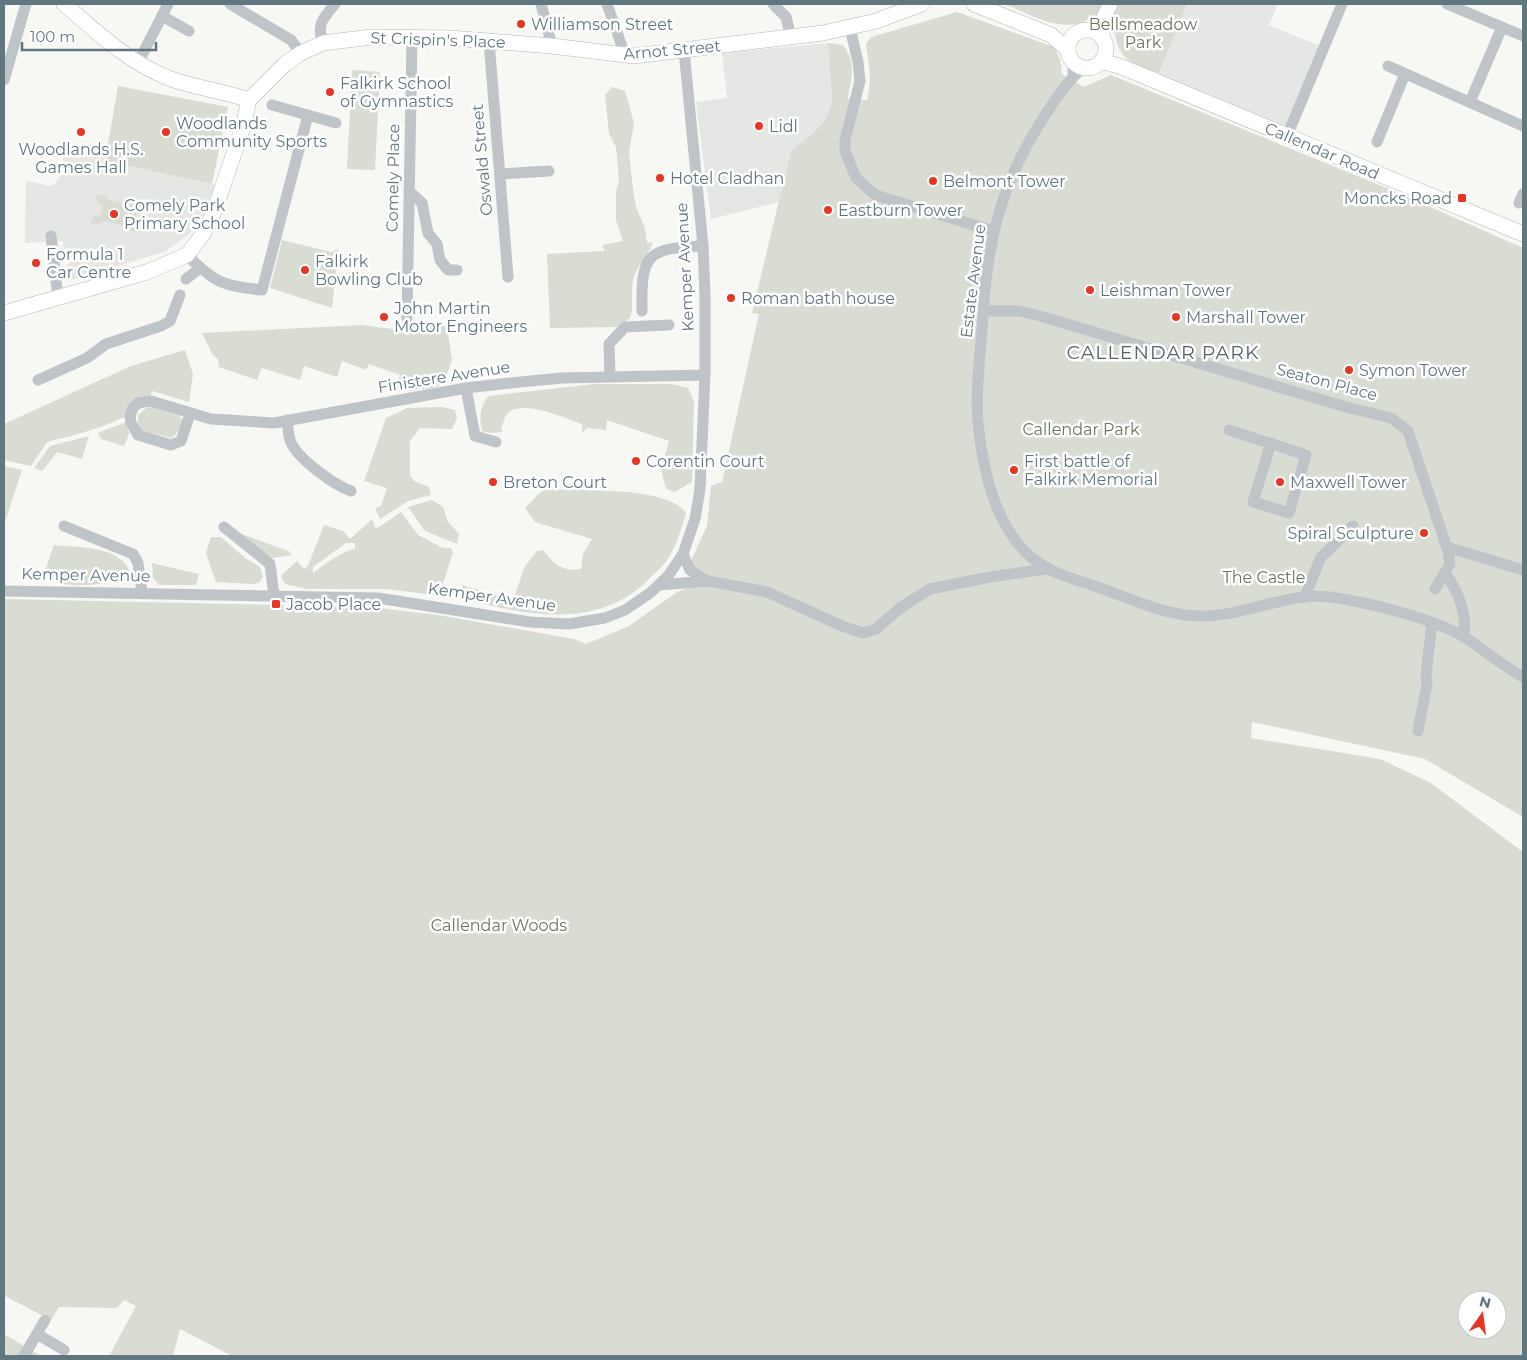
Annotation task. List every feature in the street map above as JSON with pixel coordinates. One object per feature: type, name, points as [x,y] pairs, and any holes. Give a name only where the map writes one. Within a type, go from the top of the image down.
[{"type":"main road","points":[[4,313],[147,272],[187,255],[202,234],[217,205],[250,100],[173,79],[138,63],[64,4]]},
{"type":"main road","name":"Callendar Road","points":[[974,4],[1051,35],[1095,43],[1122,67],[1523,234]]},
{"type":"main road","points":[[1095,43],[1070,40],[1074,64],[1093,67],[1095,43],[1110,4]]},
{"type":"main road","name":"Arnot Street","points":[[552,46],[625,55],[791,38],[850,28],[876,21],[917,5]]},
{"type":"main road","name":"Callendar Road","points":[[1051,35],[1074,64]]},
{"type":"main road","name":"St Crispin's Place","points":[[250,100],[272,75],[301,53],[323,44],[371,37],[489,41],[552,46]]},
{"type":"street","points":[[4,80],[26,4]]},
{"type":"street","points":[[138,63],[168,4]]},
{"type":"street","points":[[230,4],[292,40],[301,53]]},
{"type":"street","points":[[323,44],[320,36],[320,21],[335,4]]},
{"type":"street","points":[[541,4],[552,46]]},
{"type":"street","points":[[606,4],[625,55]]},
{"type":"street","points":[[773,4],[786,17],[791,38]]},
{"type":"street","points":[[1287,136],[1342,4]]},
{"type":"street","points":[[1447,4],[1464,7],[1523,36]]},
{"type":"street","points":[[162,16],[189,31]]},
{"type":"street","points":[[1470,102],[1502,27]]},
{"type":"street","points":[[850,28],[858,62],[860,81],[845,140],[845,151],[856,178],[875,195],[994,231]]},
{"type":"street","name":"Comely Place","points":[[407,318],[412,38]]},
{"type":"street","name":"Oswald Street","points":[[489,41],[508,277]]},
{"type":"street","name":"Kemper Avenue","points":[[4,591],[142,592],[378,598],[530,622],[569,624],[605,618],[637,603],[659,585],[682,554],[691,534],[698,504],[705,375],[703,246],[684,50]]},
{"type":"street","name":"Estate Avenue","points":[[1048,568],[1020,546],[1000,517],[984,462],[978,420],[983,311],[994,231],[1017,162],[1074,64]]},
{"type":"street","points":[[1388,66],[1523,126]]},
{"type":"street","points":[[1377,142],[1406,74]]},
{"type":"street","points":[[272,105],[336,123]]},
{"type":"street","points":[[187,255],[213,280],[238,288],[262,290],[308,115]]},
{"type":"street","points":[[500,174],[549,171]]},
{"type":"street","points":[[410,191],[422,203],[428,233],[437,244],[440,260],[448,270],[457,270]]},
{"type":"street","points":[[51,236],[58,298]]},
{"type":"street","points":[[642,311],[643,271],[658,252],[669,247],[703,246]]},
{"type":"street","points":[[186,279],[200,268]]},
{"type":"street","points":[[38,380],[87,358],[106,344],[161,326],[170,320],[180,295]]},
{"type":"street","name":"Seaton Place","points":[[983,311],[1019,311],[1040,316],[1346,407],[1390,418],[1402,426],[1411,437],[1447,547],[1450,564],[1435,589]]},
{"type":"street","points":[[610,376],[609,344],[625,327],[669,324]]},
{"type":"street","name":"Finistere Avenue","points":[[190,414],[181,441],[171,445],[138,435],[133,429],[130,416],[133,408],[146,401],[190,414],[232,422],[274,423],[466,388],[536,380],[610,376],[705,375]]},
{"type":"street","points":[[466,388],[475,436],[496,442]]},
{"type":"street","points":[[287,420],[290,440],[296,451],[337,486],[351,491]]},
{"type":"street","points":[[1229,430],[1271,444],[1306,456],[1289,513],[1253,502],[1271,444]]},
{"type":"street","points":[[64,526],[133,554],[138,563],[142,592]]},
{"type":"street","points":[[1305,596],[1321,557],[1352,526]]},
{"type":"street","points":[[224,527],[270,564],[274,596]]},
{"type":"street","points":[[1447,547],[1523,570]]},
{"type":"street","points":[[682,554],[690,570],[708,581]]},
{"type":"street","points":[[270,564],[282,560]]},
{"type":"street","points":[[659,585],[708,581],[767,592],[842,626],[863,632],[876,629],[900,608],[930,589],[1048,568],[1161,610],[1199,616],[1234,613],[1305,596],[1331,597],[1376,607],[1432,623],[1464,637],[1505,667],[1523,677]]},
{"type":"street","points":[[1445,574],[1456,587],[1466,623],[1464,637]]},
{"type":"street","points":[[1418,731],[1427,684],[1432,623]]},
{"type":"street","points":[[24,1356],[45,1320]]},
{"type":"street","points":[[37,1334],[64,1350]]},
{"type":"shaded area","points":[[1187,4],[1278,4],[1269,25],[1325,48],[1287,136],[1156,81]]},
{"type":"shaded area","name":"Lidl","points":[[828,43],[832,102],[826,119],[813,133],[791,151],[779,202],[711,219],[696,102],[727,98],[722,53]]},
{"type":"shaded area","name":"Comely Park Primary School","points":[[68,152],[105,158],[105,161],[215,185],[199,223],[187,236],[164,252],[68,281],[66,265],[71,262],[72,256],[70,252],[64,250],[63,241],[25,243],[26,180],[49,186],[55,184],[59,178],[64,154]]},
{"type":"green space","name":"Bellsmeadow Park","points":[[1004,4],[1187,4],[1159,73],[1130,61],[1120,51],[1115,34],[1089,19],[1068,25],[1057,24]]},
{"type":"green space","points":[[957,12],[1054,47],[1060,59],[1062,74],[1084,87],[1111,75],[1394,191],[1523,248],[1523,817],[1425,759],[1252,722],[1251,738],[1380,759],[1431,783],[1523,852],[1523,1356],[232,1356],[180,1329],[173,1356],[109,1356],[136,1306],[124,1300],[117,1308],[59,1307],[51,1320],[5,1296],[4,1298],[4,599],[372,607],[438,615],[574,639],[586,644],[629,626],[677,592],[690,587],[690,563],[707,526],[711,486],[722,482],[759,314],[752,313],[791,151],[813,133],[826,119],[832,102],[828,43],[843,45],[850,58],[852,70],[848,99],[867,100],[870,79],[866,44],[871,37]]},
{"type":"green space","points":[[352,70],[380,72],[375,170],[347,169]]},
{"type":"green space","name":"Woodlands Community Sports","points":[[118,86],[228,107],[212,184],[105,161]]},
{"type":"green space","points":[[612,87],[625,91],[634,123],[629,152],[633,189],[636,207],[645,228],[647,243],[653,242],[633,279],[630,318],[617,327],[550,328],[547,254],[604,251],[603,245],[623,241],[616,220],[616,191],[619,181],[616,147],[609,133],[605,95]]},
{"type":"green space","points":[[96,194],[105,196],[110,201],[131,205],[137,201],[145,203],[144,211],[137,210],[134,223],[141,225],[140,232],[131,231],[127,226],[104,221],[98,224],[90,223],[94,216],[101,215],[103,206],[97,203]]},
{"type":"green space","name":"Falkirk Bowling Club","points":[[282,240],[331,252],[338,249],[332,308],[270,288]]},
{"type":"green space","points":[[418,321],[447,327],[452,360],[443,384],[433,388],[395,392],[400,375],[369,364],[366,370],[342,361],[337,377],[304,366],[300,380],[262,368],[257,380],[219,367],[218,359],[213,355],[202,333],[361,325],[393,329]]},
{"type":"green space","points":[[185,350],[193,374],[189,402],[152,391],[146,401],[136,410],[122,418],[106,425],[47,442],[31,466],[4,460],[4,424],[131,366]]},
{"type":"green space","points":[[594,384],[671,384],[688,388],[694,401],[692,482],[675,492],[666,489],[661,469],[669,441],[607,420],[606,430],[587,428],[582,433],[582,424],[543,411],[523,408],[507,414],[501,429],[503,432],[490,433],[482,431],[481,412],[489,396]]},
{"type":"green space","points":[[153,407],[178,415],[182,419],[181,428],[172,438],[142,431],[138,427],[138,415],[146,408]]},
{"type":"green space","points":[[442,407],[455,410],[457,418],[452,429],[420,428],[410,441],[410,475],[414,481],[429,487],[431,495],[408,501],[380,519],[375,508],[381,506],[387,488],[364,481],[386,418],[407,408]]},
{"type":"green space","points":[[126,422],[129,434],[124,446],[101,439],[98,433]]},
{"type":"green space","points":[[89,436],[82,459],[57,452],[42,471],[34,468],[50,446]]},
{"type":"green space","points":[[4,466],[22,470],[4,525]]},
{"type":"green space","points":[[547,489],[600,490],[644,494],[677,505],[686,514],[676,544],[664,564],[631,594],[610,605],[588,612],[540,614],[516,611],[468,600],[463,594],[462,585],[513,600],[525,566],[537,551],[543,550],[559,566],[575,570],[581,569],[583,554],[592,539],[535,522],[525,508]]},
{"type":"green space","points":[[432,500],[443,507],[448,522],[459,534],[457,544],[425,531],[408,507]]},
{"type":"green space","points":[[401,512],[418,535],[443,548],[451,548],[453,552],[441,590],[436,595],[386,589],[307,589],[285,584],[281,576],[297,561],[304,569],[308,566],[324,525],[343,531],[350,539],[372,519],[376,529]],"holes":[[[346,543],[355,543],[355,549],[340,555],[313,573],[313,567]]]},
{"type":"green space","points":[[236,532],[288,551],[292,555],[268,559]]},
{"type":"green space","points":[[211,537],[221,537],[245,558],[260,567],[263,576],[260,582],[254,584],[216,582],[206,553]]},
{"type":"green space","points":[[54,545],[96,549],[107,552],[124,562],[129,570],[126,577],[106,583],[72,585],[52,581],[43,577]]},
{"type":"green space","points":[[152,563],[199,574],[196,585],[159,585],[153,578]]},
{"type":"green space","points":[[4,1334],[41,1356],[4,1355]]},
{"type":"place","name":"Williamson Street","points":[[521,24]]},
{"type":"place","name":"Falkirk School of Gymnastics","points":[[330,92]]},
{"type":"place","name":"Lidl","points":[[759,126]]},
{"type":"place","name":"Woodlands H.S. Games Hall","points":[[81,132]]},
{"type":"place","name":"Woodlands Community Sports","points":[[166,132]]},
{"type":"place","name":"Hotel Cladhan","points":[[660,178]]},
{"type":"place","name":"Belmont Tower","points":[[933,181]]},
{"type":"place","name":"Moncks Road","points":[[1462,198]]},
{"type":"place","name":"Eastburn Tower","points":[[828,210]]},
{"type":"place","name":"Comely Park Primary School","points":[[114,214]]},
{"type":"place","name":"Formula 1 Car Centre","points":[[36,263]]},
{"type":"place","name":"Falkirk Bowling Club","points":[[305,270]]},
{"type":"place","name":"Leishman Tower","points":[[1090,290]]},
{"type":"place","name":"Roman bath house","points":[[731,298]]},
{"type":"place","name":"John Martin Motor Engineers","points":[[384,317]]},
{"type":"place","name":"Marshall Tower","points":[[1176,317]]},
{"type":"place","name":"Symon Tower","points":[[1349,370]]},
{"type":"place","name":"Corentin Court","points":[[636,461]]},
{"type":"place","name":"First battle of Falkirk Memorial","points":[[1014,470]]},
{"type":"place","name":"Breton Court","points":[[493,482]]},
{"type":"place","name":"Maxwell Tower","points":[[1280,482]]},
{"type":"place","name":"Spiral Sculpture","points":[[1424,533]]},
{"type":"place","name":"Jacob Place","points":[[276,604]]},
{"type":"district","name":"CALLENDAR PARK","points":[[1163,352]]},
{"type":"park label","name":"Callendar Park","points":[[1081,429]]},
{"type":"park label","name":"The Castle","points":[[1264,577]]},
{"type":"park label","name":"Callendar Woods","points":[[499,925]]}]
